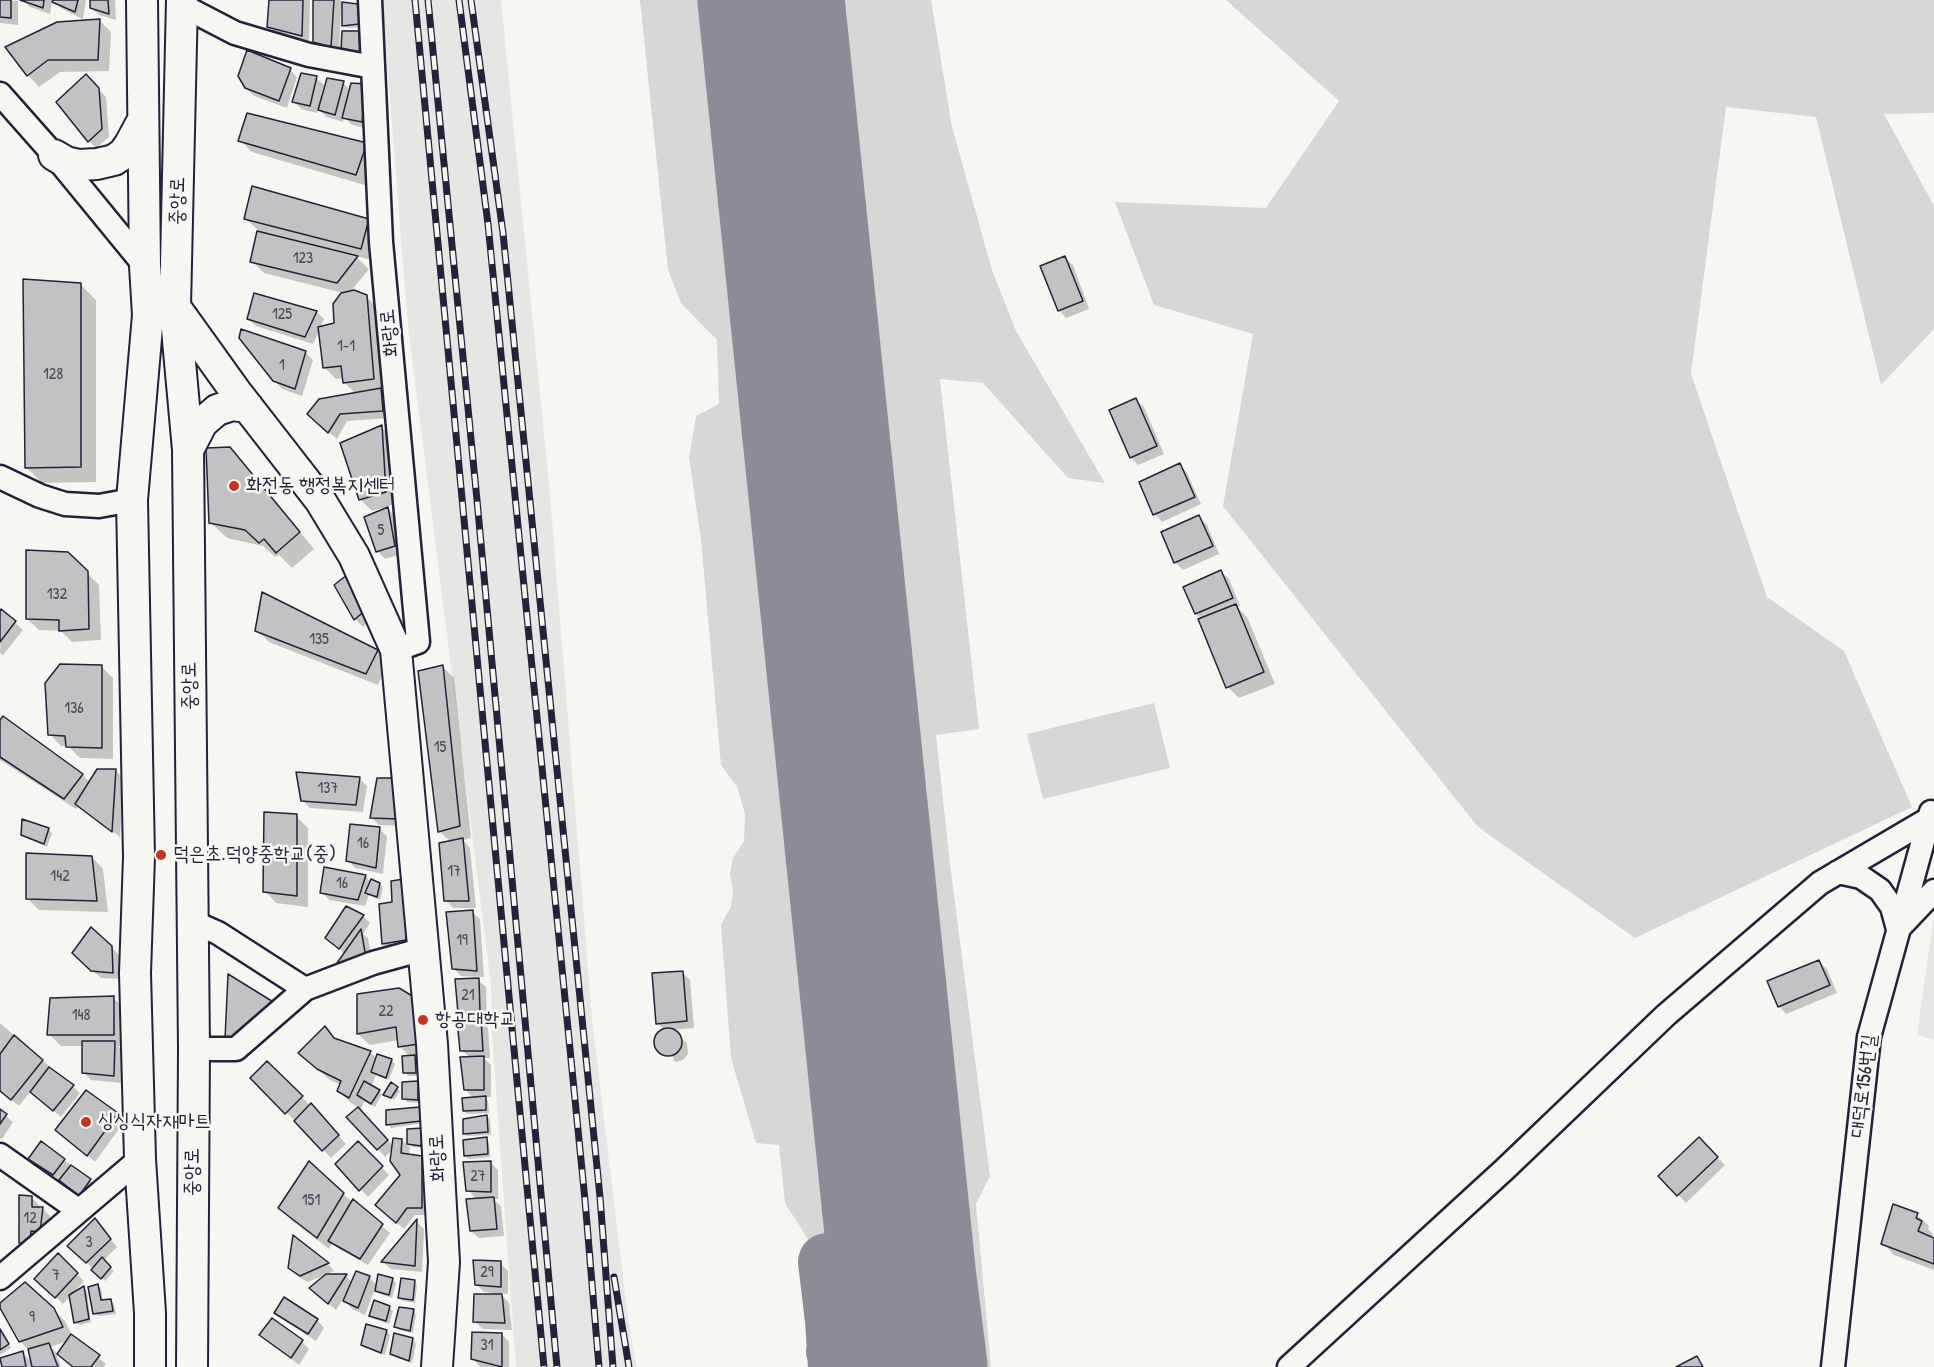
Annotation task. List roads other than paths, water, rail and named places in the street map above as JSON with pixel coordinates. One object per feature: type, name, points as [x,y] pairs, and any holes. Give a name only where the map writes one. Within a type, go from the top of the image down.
[{"type":"main road","name":"중앙로","points":[[142,0],[145,266],[148,315],[132,500],[139,857],[135,974],[140,1159],[150,1313],[150,1367]]},
{"type":"main road","name":"중앙로","points":[[182,3],[175,307],[188,450],[194,1049],[192,1367]]},
{"type":"main road","points":[[54,155],[66,162],[79,165],[114,160],[123,154],[143,120]]},
{"type":"main road","name":"화랑로","points":[[145,266],[248,407],[320,500],[354,556],[396,650],[424,950],[444,1262],[437,1367]]},
{"type":"main road","points":[[188,450],[202,423],[217,410],[232,405],[248,407]]},
{"type":"street","name":"화랑로","points":[[370,0],[381,242],[418,642],[396,650]]},
{"type":"street","name":"중앙로","points":[[182,3],[235,33],[309,55],[373,67]]},
{"type":"street","points":[[0,94],[54,155],[145,266]]},
{"type":"street","points":[[0,477],[40,496],[64,504],[99,506],[132,500]]},
{"type":"street","points":[[1289,1367],[1505,1169],[1666,1016],[1820,883],[1932,813]]},
{"type":"street","name":"대덕로156번길","points":[[1833,1367],[1869,1037],[1932,813]]},
{"type":"street","points":[[1838,872],[1861,877],[1880,890],[1892,907],[1898,929]]},
{"type":"street","points":[[1898,929],[1934,891]]},
{"type":"street","points":[[193,922],[218,933],[305,989]]},
{"type":"street","points":[[194,1049],[236,1049],[305,989],[373,963],[424,950]]},
{"type":"street","points":[[0,1155],[78,1210]]},
{"type":"street","points":[[0,1278],[140,1159]]},
{"type":"railway","points":[[415,0],[544,1367]]},
{"type":"railway","points":[[428,0],[477,500],[557,1367]]},
{"type":"railway","points":[[459,0],[488,224],[585,1200],[599,1367]]},
{"type":"railway","points":[[471,0],[503,233],[600,1197],[613,1367]]},
{"type":"railway","points":[[614,1277],[629,1367]]},
{"type":"place","name":"화전동 행정복지센터","points":[[234,486]]},
{"type":"place","name":"덕은초.덕양중학교(중)","points":[[161,855]]},
{"type":"place","name":"항공대학교","points":[[423,1020]]},
{"type":"place","name":"싱싱식자재마트","points":[[86,1122]]}]
